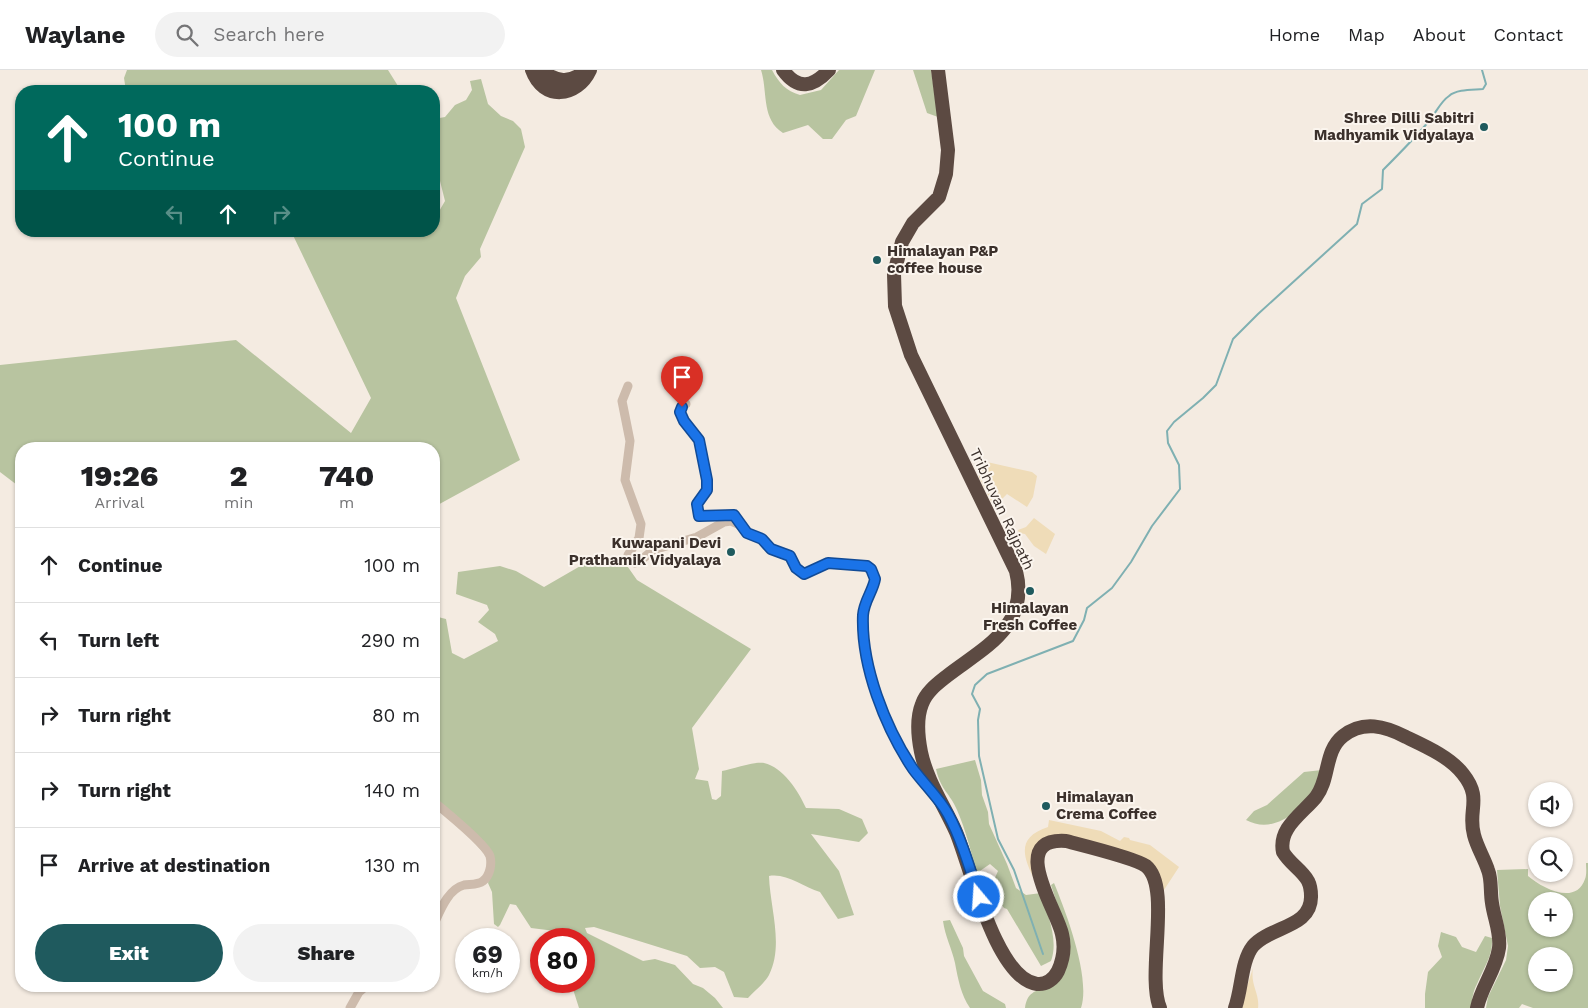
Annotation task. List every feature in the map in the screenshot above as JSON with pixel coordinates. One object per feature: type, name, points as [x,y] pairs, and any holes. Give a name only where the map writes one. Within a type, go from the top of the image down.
[{"type":"highway","points":[[532,70],[537,80],[544,87],[560,92],[578,87],[586,79],[590,70]]},
{"type":"highway","points":[[541,70],[549,76],[568,81],[575,79],[586,70]]},
{"type":"highway","points":[[783,70],[792,80],[803,84],[816,81],[829,70]]},
{"type":"highway","name":"Tribhuvan Rajpath","points":[[938,70],[948,150],[945,180],[939,197],[913,224],[902,242],[894,274],[895,306],[911,354],[1016,572],[1019,593],[1014,613],[1002,633],[928,692],[921,706],[918,728],[922,757],[934,791],[947,813],[963,850],[994,937],[1015,970],[1032,983],[1042,984],[1053,978],[1059,969],[1063,949],[1059,922],[1037,872],[1038,856],[1044,846],[1054,842],[1066,841],[1145,866],[1152,874],[1157,889],[1154,974],[1156,996],[1160,1008]]},
{"type":"highway","points":[[1235,1008],[1246,960],[1253,946],[1263,937],[1297,921],[1304,916],[1310,907],[1312,898],[1309,882],[1282,852],[1282,837],[1287,828],[1317,796],[1332,750],[1337,741],[1354,730],[1372,726],[1393,730],[1446,759],[1463,773],[1472,790],[1475,801],[1472,818],[1473,834],[1490,875],[1492,902],[1499,943],[1493,970],[1477,1008]]},
{"type":"street","points":[[628,386],[622,401],[630,441],[625,480],[641,524],[639,538],[628,555],[629,560],[635,564],[657,548],[697,537],[724,522],[731,521],[742,527]]},
{"type":"street","points":[[686,404],[680,412],[684,421],[699,440],[707,480],[707,490],[697,504],[699,516],[734,515],[747,533],[762,539],[771,549],[790,556],[796,568],[804,574],[828,563],[867,566],[871,569],[875,579],[865,604],[863,615],[866,655],[877,698],[904,754],[947,813]]},
{"type":"street","points":[[440,807],[490,855],[491,864],[488,875],[480,883],[462,886],[450,893],[440,912]]},
{"type":"street","points":[[350,1008],[358,992]]},
{"type":"green space","points":[[127,70],[388,70],[397,85],[125,85],[124,78]]},
{"type":"green space","points":[[761,70],[772,70],[783,86],[800,95],[821,90],[839,70],[875,70],[856,116],[846,120],[832,139],[823,139],[808,125],[783,133],[776,127],[768,113]]},
{"type":"green space","points":[[913,70],[931,70],[938,117],[927,113]]},
{"type":"green space","points":[[481,79],[488,104],[501,116],[513,121],[521,129],[525,147],[480,249],[481,257],[465,276],[456,298],[520,460],[440,504],[440,442],[15,442],[15,483],[0,472],[0,365],[236,340],[351,433],[371,398],[294,237],[440,237],[440,210],[445,201],[440,181],[440,118],[445,117],[455,105],[466,100],[472,90],[470,81]]},
{"type":"green space","points":[[623,560],[637,580],[751,649],[692,728],[699,769],[695,779],[708,781],[712,799],[716,800],[721,796],[722,771],[749,764],[764,763],[778,769],[790,781],[806,808],[839,809],[862,819],[868,833],[859,842],[811,834],[839,871],[854,915],[838,919],[820,892],[789,878],[769,876],[776,939],[773,963],[767,978],[748,998],[734,997],[724,972],[715,967],[700,968],[687,956],[594,927],[531,928],[516,905],[510,904],[500,925],[498,927],[494,924],[492,892],[488,883],[494,864],[440,806],[440,618],[446,619],[452,653],[464,659],[498,641],[495,634],[478,622],[489,610],[487,605],[456,594],[458,572],[500,566],[516,571],[544,587],[589,561]]},
{"type":"green space","points":[[975,760],[981,780],[982,795],[988,812],[989,824],[1016,888],[1026,895],[1041,893],[1054,944],[1051,961],[1041,966],[1007,909],[1004,908],[990,889],[998,871],[990,864],[977,873],[960,818],[938,776],[936,769]]},
{"type":"green space","points":[[1322,770],[1312,792],[1306,800],[1284,820],[1265,825],[1246,820],[1254,811],[1267,805],[1304,772]]},
{"type":"green space","points":[[1586,863],[1588,863],[1588,1008],[1533,1008],[1522,1004],[1519,1008],[1486,1008],[1488,997],[1506,960],[1508,946],[1500,906],[1497,870],[1528,869],[1528,882],[1536,882],[1558,892],[1528,892],[1528,937],[1573,937],[1573,892],[1581,887],[1586,873]]},
{"type":"green space","points":[[1054,883],[1065,911],[1080,963],[1083,980],[1081,1008],[1025,1008],[1032,993],[1048,988],[1064,925],[1051,885]]},
{"type":"green space","points":[[950,920],[963,948],[964,956],[983,991],[1005,1004],[1006,1008],[970,1008],[960,987],[954,958],[944,927],[943,921]]},
{"type":"green space","points":[[1441,932],[1456,937],[1462,947],[1476,952],[1485,936],[1492,938],[1490,956],[1475,990],[1471,1008],[1425,1008],[1428,972],[1442,957],[1438,946]]},
{"type":"green space","points":[[595,937],[643,961],[655,959],[675,965],[693,984],[703,988],[723,1008],[579,1008],[574,993],[595,993]]},
{"type":"sand","points":[[987,462],[1032,472],[1037,476],[1033,497],[1027,507],[1007,494],[994,507],[979,477],[982,465]]},
{"type":"sand","points":[[1034,518],[1055,534],[1046,554],[1034,546],[1025,534],[1019,533],[1018,530],[1026,527]]},
{"type":"sand","points":[[1049,820],[1101,831],[1120,841],[1124,837],[1150,845],[1179,867],[1162,893],[1158,875],[1064,834],[1047,838],[1037,846],[1032,860],[1033,877],[1026,861],[1025,847],[1031,836],[1048,827]]},
{"type":"sand","points":[[1253,968],[1252,974],[1258,998],[1258,1008],[1240,1008]]},
{"type":"waterway","points":[[1043,954],[1014,870],[998,839],[979,756],[978,720],[980,709],[972,694],[975,685],[987,674],[1073,641],[1084,620],[1087,608],[1112,588],[1131,562],[1152,526],[1180,489],[1179,465],[1168,443],[1167,431],[1174,422],[1216,385],[1233,339],[1357,224],[1362,204],[1382,189],[1383,170],[1432,118],[1443,101],[1456,92],[1483,89],[1486,84],[1482,70]]},
{"type":"place","name":"Shree Dilli Sabitri Madhyamik Vidyalaya","points":[[1484,127]]},
{"type":"place","name":"Himalayan P&P coffee house","points":[[877,260]]},
{"type":"place","name":"Kuwapani Devi Prathamik Vidyalaya","points":[[731,552]]},
{"type":"place","name":"Himalayan Fresh Coffee","points":[[1030,591]]},
{"type":"place","name":"Himalayan Crema Coffee","points":[[1046,806]]},
{"type":"route","points":[[682,407],[680,412],[684,421],[699,440],[707,480],[707,490],[697,504],[699,516],[734,515],[747,533],[762,539],[771,549],[790,556],[796,568],[804,574],[828,563],[867,566],[874,573],[874,583],[865,604],[863,615],[866,655],[877,698],[904,754],[924,784],[947,813],[963,850],[979,897]]}]
